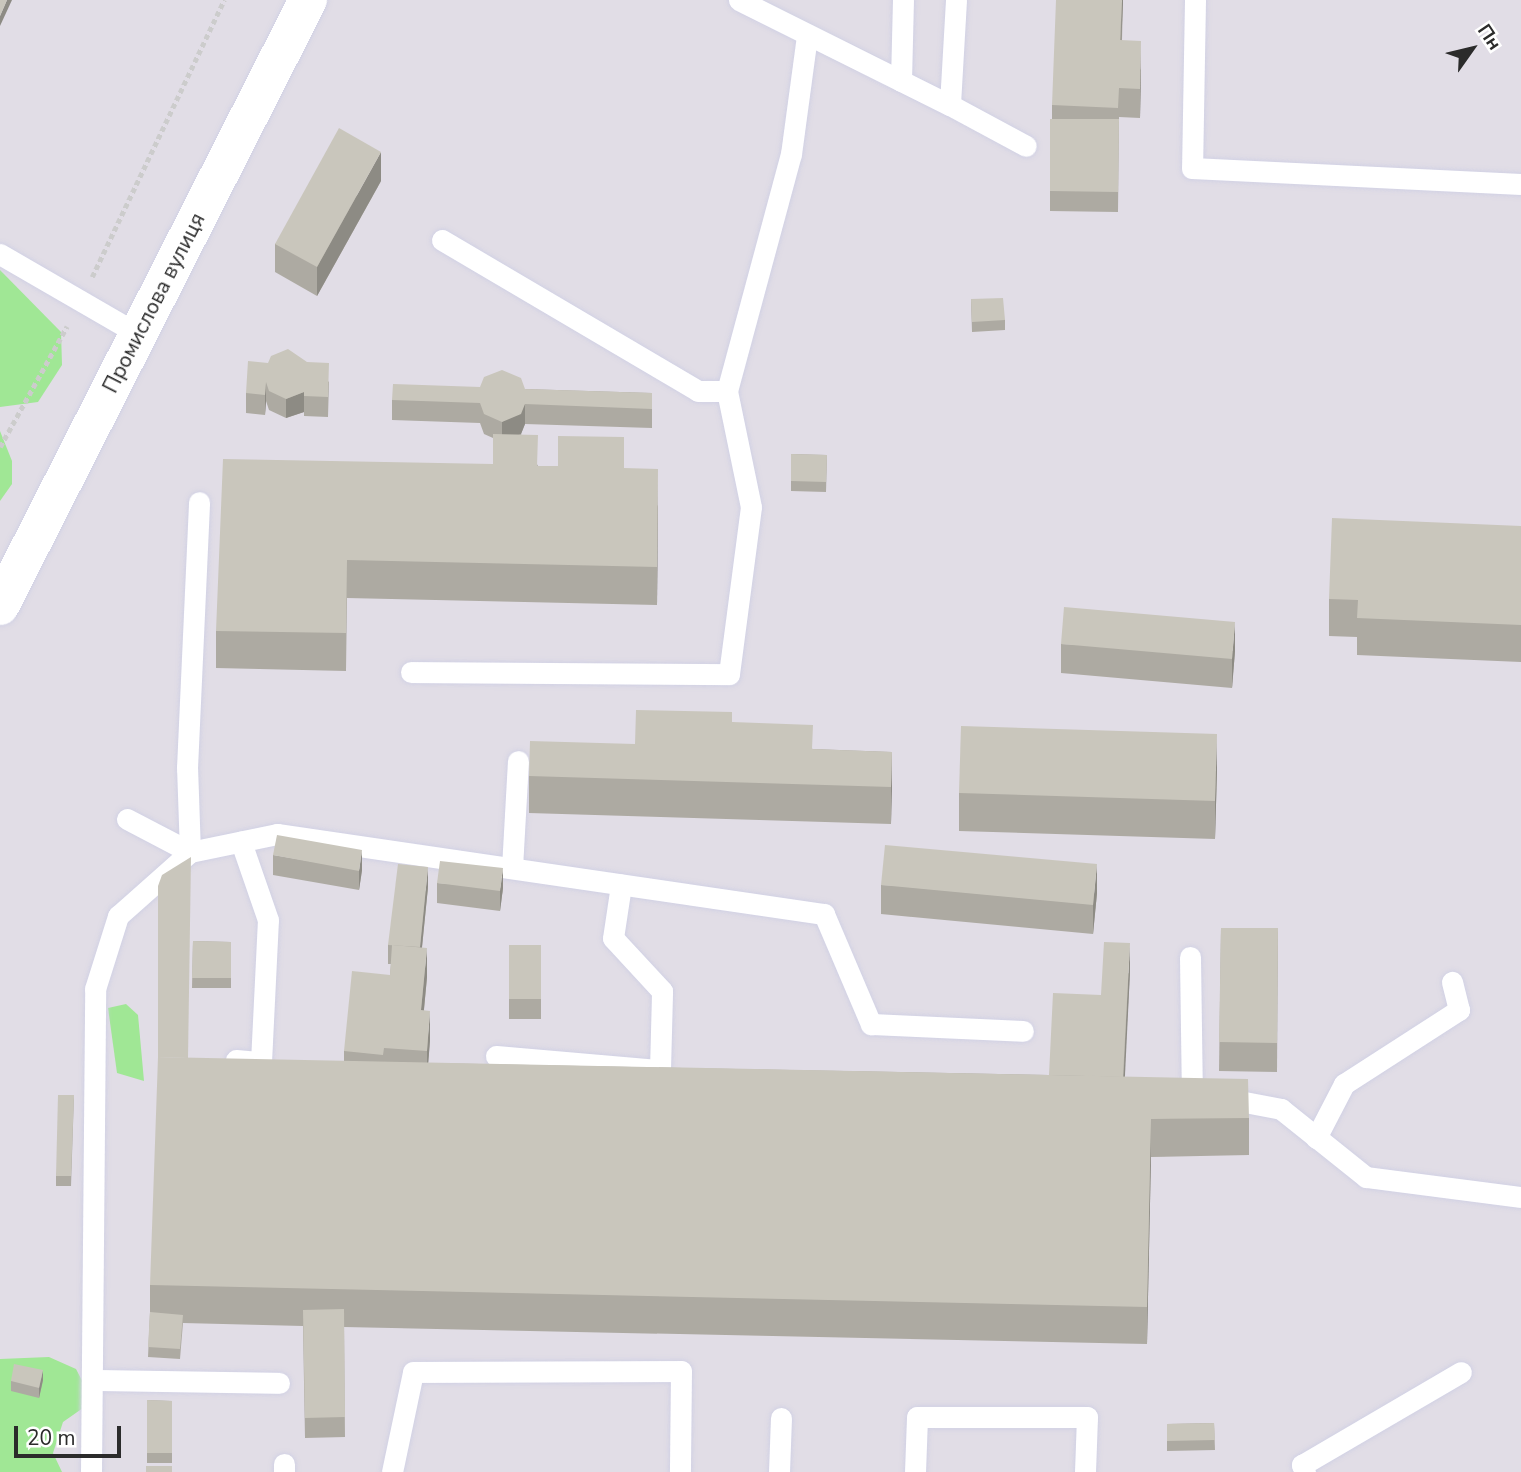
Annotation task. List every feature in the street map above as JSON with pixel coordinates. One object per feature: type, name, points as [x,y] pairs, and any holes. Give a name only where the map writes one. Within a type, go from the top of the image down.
[{"type":"street","name":"Промислова вулиця","points":[[0,606],[308,0]]},
{"type":"lane","points":[[739,0],[1026,146]]},
{"type":"lane","points":[[901,81],[903,0]]},
{"type":"lane","points":[[950,105],[956,0]]},
{"type":"lane","points":[[1195,0],[1192,168],[1521,184]]},
{"type":"lane","points":[[411,672],[729,674],[751,508],[727,391],[791,154],[807,35]]},
{"type":"lane","points":[[442,240],[698,391],[727,391]]},
{"type":"lane","points":[[0,254],[138,334]]},
{"type":"lane","points":[[190,852],[187,768],[199,502]]},
{"type":"lane","points":[[512,868],[517,761]]},
{"type":"lane","points":[[127,819],[190,852]]},
{"type":"lane","points":[[91,1472],[95,989],[118,916],[190,852],[277,834],[824,914],[872,1024],[1023,1031]]},
{"type":"lane","points":[[220,1059],[261,1062],[268,920],[241,842]]},
{"type":"lane","points":[[496,1056],[660,1070],[662,991],[613,938],[621,884]]},
{"type":"lane","points":[[1190,957],[1192,1092],[1281,1109],[1366,1177],[1521,1197]]},
{"type":"lane","points":[[1316,1138],[1344,1084],[1459,1010],[1452,982]]},
{"type":"lane","points":[[391,1472],[413,1372],[681,1371],[680,1472]]},
{"type":"lane","points":[[1305,1472],[1302,1465],[1461,1372]]},
{"type":"lane","points":[[92,1380],[278,1383]]},
{"type":"lane","points":[[915,1472],[917,1417],[1087,1417],[1086,1472]]},
{"type":"lane","points":[[779,1472],[781,1418]]},
{"type":"path","points":[[0,447],[81,301],[224,0]]},
{"type":"shaded area","points":[[0,0],[1521,0],[1521,1472],[0,1472]]},
{"type":"green space","points":[[0,270],[61,332],[62,365],[38,402],[0,407]]},
{"type":"green space","points":[[0,431],[12,461],[12,484],[0,501]]},
{"type":"green space","points":[[126,1004],[138,1015],[144,1081],[117,1073],[108,1008]]},
{"type":"green space","points":[[49,1357],[76,1369],[88,1392],[83,1408],[63,1422],[53,1453],[62,1472],[0,1472],[0,1359]]},
{"type":"building","points":[[0,0],[7,0],[0,16]]},
{"type":"building","points":[[1056,0],[1122,0],[1120,40],[1141,41],[1140,89],[1119,88],[1118,108],[1052,105]]},
{"type":"building","points":[[1050,119],[1119,119],[1118,192],[1050,191]]},
{"type":"building","points":[[339,128],[381,152],[317,267],[275,244]]},
{"type":"building","points":[[1003,298],[1005,320],[972,322],[971,299]]},
{"type":"building","points":[[288,349],[307,362],[329,363],[328,397],[304,396],[304,392],[286,399],[269,391],[266,382],[265,395],[246,393],[248,361],[268,363],[271,356]]},
{"type":"building","points":[[502,370],[521,378],[525,389],[652,393],[652,409],[525,404],[521,414],[502,422],[484,414],[480,403],[392,400],[393,384],[480,387],[484,377]]},
{"type":"building","points":[[493,434],[538,435],[537,466],[558,466],[558,436],[624,437],[624,468],[658,469],[657,567],[347,560],[346,633],[216,631],[223,459],[493,464]]},
{"type":"building","points":[[791,454],[827,455],[826,482],[791,481]]},
{"type":"building","points":[[1332,518],[1521,526],[1521,625],[1357,618],[1358,600],[1329,599]]},
{"type":"building","points":[[1064,607],[1235,622],[1232,659],[1061,644]]},
{"type":"building","points":[[636,710],[732,712],[732,722],[813,725],[812,749],[892,752],[891,787],[529,776],[530,741],[635,744]]},
{"type":"building","points":[[961,726],[1217,734],[1215,801],[959,793]]},
{"type":"building","points":[[277,835],[362,850],[359,871],[273,855]]},
{"type":"building","points":[[885,845],[1097,864],[1093,905],[881,885]]},
{"type":"building","points":[[191,857],[188,1058],[158,1057],[158,886],[162,875]]},
{"type":"building","points":[[440,861],[503,868],[500,891],[437,883]]},
{"type":"building","points":[[398,864],[428,867],[420,947],[388,945]]},
{"type":"building","points":[[1221,928],[1278,928],[1277,1043],[1219,1042]]},
{"type":"building","points":[[193,941],[231,942],[231,978],[192,978]]},
{"type":"building","points":[[1104,942],[1130,943],[1123,1077],[1049,1075],[1053,993],[1101,995]]},
{"type":"building","points":[[392,945],[427,948],[421,1010],[430,1011],[427,1051],[384,1048],[383,1055],[344,1051],[352,971],[390,975]]},
{"type":"building","points":[[509,945],[541,945],[541,999],[509,999]]},
{"type":"building","points":[[158,1057],[1248,1079],[1249,1118],[1151,1119],[1147,1307],[150,1285]]},
{"type":"building","points":[[58,1095],[74,1095],[71,1176],[56,1176]]},
{"type":"building","points":[[344,1309],[345,1417],[305,1418],[303,1310]]},
{"type":"building","points":[[150,1312],[183,1315],[180,1349],[148,1347]]},
{"type":"building","points":[[14,1364],[43,1370],[39,1388],[11,1381]]},
{"type":"building","points":[[147,1400],[172,1401],[172,1453],[147,1453]]},
{"type":"building","points":[[1214,1423],[1215,1440],[1167,1441],[1167,1424]]},
{"type":"building","points":[[146,1466],[172,1466],[172,1472],[146,1472]]}]
